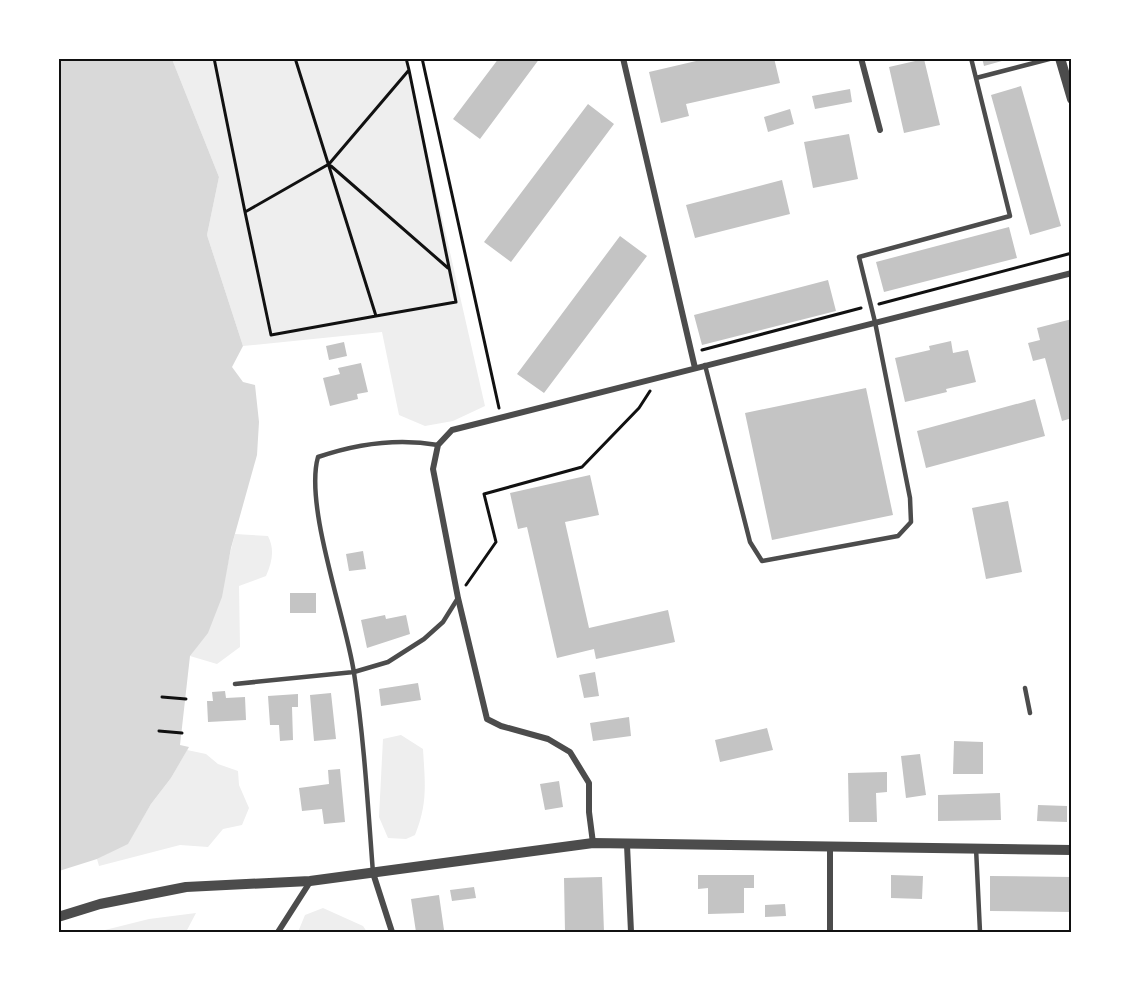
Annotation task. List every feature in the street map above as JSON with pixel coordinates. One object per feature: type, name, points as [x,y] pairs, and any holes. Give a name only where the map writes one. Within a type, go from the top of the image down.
[{"type":"street","points":[[623,58],[695,368]]},
{"type":"street","points":[[861,58],[880,130]]},
{"type":"street","points":[[1060,58],[1071,99]]},
{"type":"street","points":[[593,843],[589,812],[589,783],[570,752],[548,739],[501,726],[487,719],[458,597],[433,469],[438,445],[452,430],[1071,273]]},
{"type":"street","points":[[58,917],[100,904],[186,887],[310,881],[593,843],[1071,850]]},
{"type":"street","points":[[627,845],[631,933]]},
{"type":"street","points":[[830,847],[830,933]]},
{"type":"street","points":[[373,873],[392,933]]},
{"type":"street","points":[[278,933],[310,881]]},
{"type":"lane","points":[[705,365],[750,542],[762,561],[898,536],[911,522],[910,498],[875,322],[859,257],[1010,216],[971,58]]},
{"type":"lane","points":[[976,78],[1053,58]]},
{"type":"lane","points":[[373,873],[354,672],[317,508],[315,467],[318,458],[357,447],[413,440],[438,445]]},
{"type":"lane","points":[[235,684],[354,672],[388,662],[424,639],[443,622],[458,597]]},
{"type":"lane","points":[[1025,688],[1030,713]]},
{"type":"lane","points":[[976,848],[980,933]]},
{"type":"path","points":[[214,58],[271,335],[456,302],[406,58]]},
{"type":"path","points":[[295,58],[376,316]]},
{"type":"path","points":[[422,58],[501,417]]},
{"type":"path","points":[[245,212],[330,164],[409,70]]},
{"type":"path","points":[[330,164],[450,269]]},
{"type":"path","points":[[458,597],[496,542],[484,494],[582,467],[639,408],[660,377]]},
{"type":"path","points":[[162,697],[186,699]]},
{"type":"path","points":[[159,731],[182,732]]},
{"type":"shaded area","points":[[59,59],[172,59],[219,177],[207,235],[243,346],[232,367],[243,382],[255,385],[259,422],[257,455],[231,548],[222,597],[208,633],[190,656],[180,745],[189,747],[171,778],[151,804],[128,844],[97,859],[59,871]]},
{"type":"shaded area","points":[[172,59],[406,59],[485,406],[453,421],[425,426],[399,415],[382,332],[243,346],[207,235],[219,177]]},
{"type":"shaded area","points":[[235,534],[268,536],[272,556],[266,576],[239,586],[240,647],[217,664],[190,656],[201,640],[215,611]]},
{"type":"shaded area","points":[[401,735],[423,749],[424,803],[415,835],[406,839],[388,838],[379,817],[383,739]]},
{"type":"shaded area","points":[[187,750],[206,754],[218,764],[238,771],[239,785],[249,808],[242,825],[223,829],[208,847],[180,845],[99,866],[97,859],[128,843]]},
{"type":"shaded area","points":[[323,908],[363,926],[367,932],[298,932],[305,915]]},
{"type":"shaded area","points":[[196,913],[186,932],[97,932],[149,919]]},
{"type":"building","points":[[499,58],[540,58],[480,139],[453,119]]},
{"type":"building","points":[[709,58],[774,58],[780,83],[686,104],[689,116],[661,123],[649,72]]},
{"type":"building","points":[[982,58],[1008,58],[1009,59],[984,66]]},
{"type":"building","points":[[924,59],[940,125],[904,133],[889,67]]},
{"type":"building","points":[[1021,86],[1061,226],[1030,235],[991,95]]},
{"type":"building","points":[[850,89],[852,102],[815,109],[812,96]]},
{"type":"building","points":[[588,104],[614,124],[511,262],[484,242]]},
{"type":"building","points":[[790,109],[794,124],[768,132],[764,117]]},
{"type":"building","points":[[849,134],[858,179],[813,188],[804,142]]},
{"type":"building","points":[[782,180],[790,214],[695,238],[686,205]]},
{"type":"building","points":[[1009,227],[1017,258],[884,292],[876,262]]},
{"type":"building","points":[[620,236],[647,256],[544,393],[517,374]]},
{"type":"building","points":[[828,280],[836,311],[702,345],[694,315]]},
{"type":"building","points":[[1072,319],[1072,418],[1062,421],[1045,358],[1033,361],[1028,343],[1040,340],[1037,328]]},
{"type":"building","points":[[951,341],[953,353],[968,350],[976,382],[905,402],[895,358],[930,350],[929,346]]},
{"type":"building","points":[[344,342],[347,356],[329,360],[326,346]]},
{"type":"building","points":[[361,363],[368,392],[357,394],[358,399],[330,406],[323,378],[340,374],[338,368]]},
{"type":"building","points":[[866,388],[893,515],[772,540],[745,413]]},
{"type":"building","points":[[1035,399],[1045,436],[926,468],[917,431]]},
{"type":"building","points":[[590,475],[599,515],[565,522],[589,628],[668,610],[675,642],[596,659],[594,649],[557,658],[527,527],[518,529],[510,493]]},
{"type":"building","points":[[1008,501],[1022,572],[986,579],[972,508]]},
{"type":"building","points":[[363,551],[366,569],[349,571],[346,554]]},
{"type":"building","points":[[290,593],[316,593],[316,613],[290,613]]},
{"type":"building","points":[[385,615],[386,619],[406,615],[410,634],[367,648],[361,620]]},
{"type":"building","points":[[595,672],[599,696],[584,698],[579,675]]},
{"type":"building","points":[[418,683],[421,700],[381,706],[379,689]]},
{"type":"building","points":[[225,691],[226,698],[245,697],[246,720],[208,722],[207,701],[213,701],[212,692]]},
{"type":"building","points":[[331,693],[336,739],[314,741],[310,695]]},
{"type":"building","points":[[298,694],[298,707],[292,707],[293,740],[280,741],[279,725],[270,725],[268,696]]},
{"type":"building","points":[[629,717],[631,736],[593,741],[590,723]]},
{"type":"building","points":[[767,728],[773,750],[720,762],[715,740]]},
{"type":"building","points":[[954,741],[983,742],[983,774],[953,774]]},
{"type":"building","points":[[920,754],[926,795],[906,798],[901,756]]},
{"type":"building","points":[[340,769],[345,822],[324,824],[322,809],[302,811],[299,788],[329,784],[328,770]]},
{"type":"building","points":[[887,772],[887,792],[876,793],[877,822],[849,822],[848,773]]},
{"type":"building","points":[[559,781],[563,807],[545,810],[540,784]]},
{"type":"building","points":[[1000,793],[1001,820],[938,821],[938,795]]},
{"type":"building","points":[[1038,805],[1067,806],[1067,822],[1037,821]]},
{"type":"building","points":[[698,875],[754,875],[754,888],[744,888],[744,913],[708,914],[708,888],[698,889]]},
{"type":"building","points":[[891,875],[923,876],[922,899],[891,898]]},
{"type":"building","points":[[990,876],[1072,877],[1072,912],[990,911]]},
{"type":"building","points":[[602,877],[604,932],[565,932],[564,878]]},
{"type":"building","points":[[474,887],[476,898],[452,901],[450,890]]},
{"type":"building","points":[[439,895],[444,930],[416,932],[411,899]]},
{"type":"building","points":[[785,904],[786,916],[765,917],[765,905]]}]
